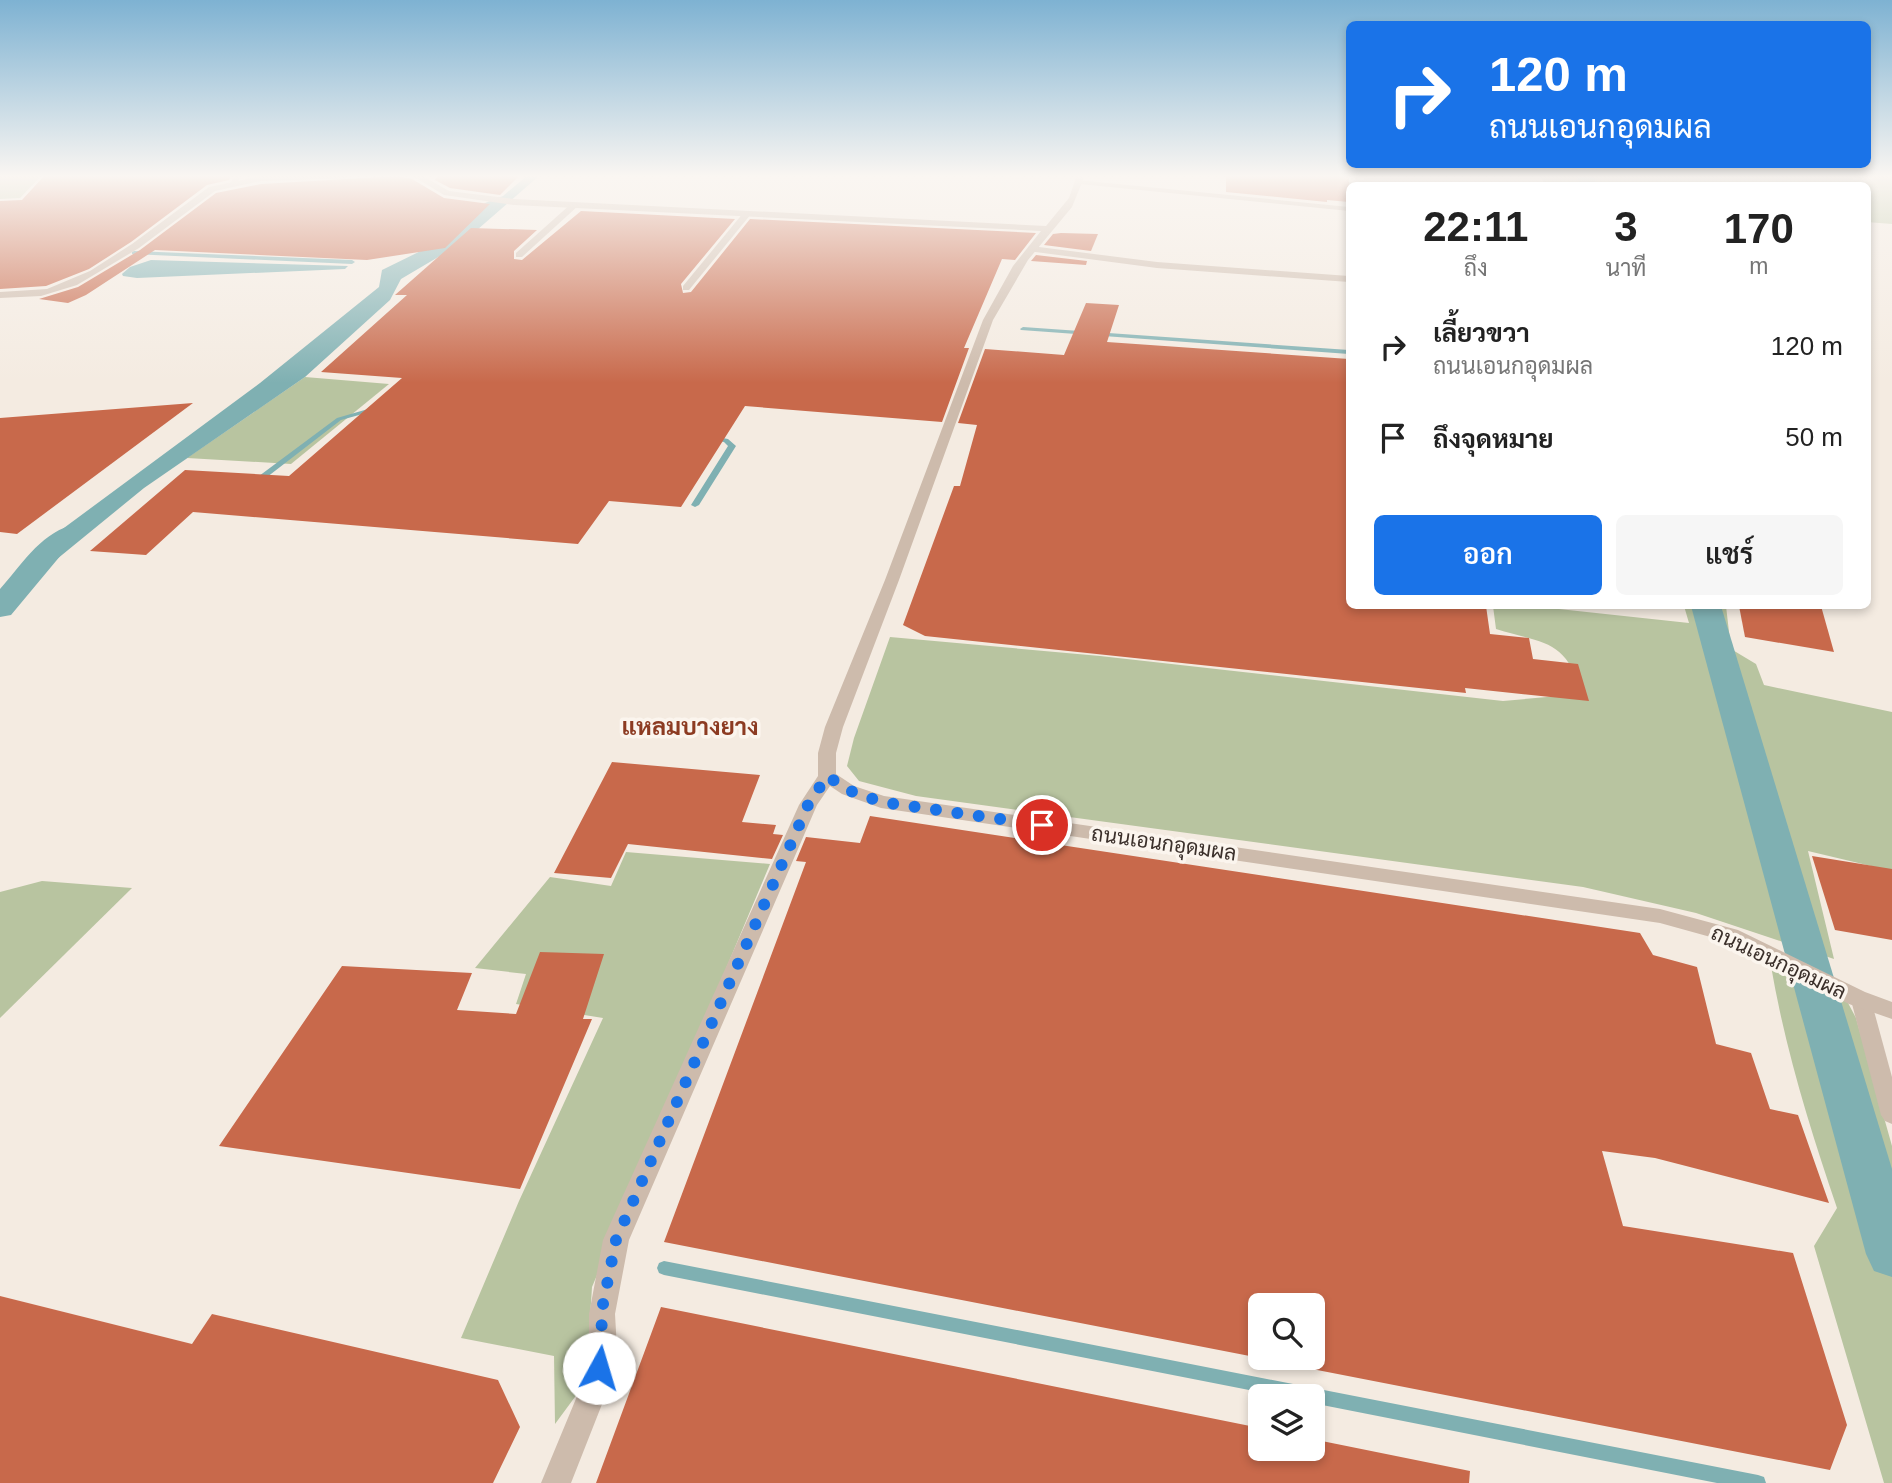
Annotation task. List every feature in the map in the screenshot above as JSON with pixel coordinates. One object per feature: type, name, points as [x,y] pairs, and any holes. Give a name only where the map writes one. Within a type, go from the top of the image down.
[{"type":"street","points":[[0,295],[51,291],[75,282],[136,244]]},
{"type":"street","points":[[556,1483],[594,1389],[603,1349],[601,1314],[616,1240],[808,805],[827,776],[827,753],[834,727],[892,580],[988,320],[1008,281],[1036,244]]},
{"type":"street","name":"ถนนเอนกอุดมผล","points":[[827,776],[848,790],[881,802],[1660,916],[1731,936],[1859,999],[1892,1011]]},
{"type":"lane","points":[[519,255],[531,244]]},
{"type":"lane","points":[[686,288],[722,244]]},
{"type":"lane","points":[[1031,249],[1157,265],[1346,279]]},
{"type":"lane","points":[[1859,999],[1892,1115]]},
{"type":"green space","points":[[305,377],[389,384],[291,464],[187,458]]},
{"type":"green space","points":[[1493,609],[1559,609],[1689,623],[1685,609],[1726,609],[1731,649],[1756,664],[1764,685],[1892,712],[1892,871],[1808,851],[1834,959],[1696,913],[1583,887],[916,796],[859,781],[847,766],[854,738],[890,637],[1100,656],[1503,701],[1581,694],[1569,663],[1561,653],[1551,646],[1496,629]]},
{"type":"green space","points":[[626,852],[770,864],[592,1287],[586,1382],[555,1424],[554,1356],[461,1338],[519,1201],[603,1018],[516,1004],[526,974],[475,968],[550,877],[611,886]]},
{"type":"green space","points":[[42,881],[132,888],[0,1018],[0,892]]},
{"type":"green space","points":[[1771,966],[1847,1001],[1856,1018],[1892,1146],[1892,1483],[1884,1483],[1814,1246],[1837,1208],[1799,1088]]},
{"type":"water","points":[[435,244],[460,244],[401,279],[390,300],[305,377],[144,488],[46,568],[20,567],[49,539],[260,383],[379,287],[382,270]]},
{"type":"water","points":[[151,260],[348,266],[345,269],[137,278],[123,276],[130,267]]},
{"type":"building","points":[[0,244],[128,244],[89,269],[46,286],[0,289]]},
{"type":"building","points":[[148,244],[449,244],[445,248],[367,260],[155,250],[86,295],[68,303],[39,299],[78,287]]},
{"type":"building","points":[[453,244],[521,244],[514,251],[514,259],[522,260],[541,244],[714,244],[681,284],[683,293],[691,292],[730,244],[1027,244],[1015,260],[1002,259],[964,348],[969,348],[942,422],[745,406],[681,507],[609,501],[578,544],[193,512],[146,555],[90,551],[185,470],[289,476],[402,378],[321,372],[407,295],[395,295]]},
{"type":"building","points":[[1045,244],[1094,244],[1091,251]]},
{"type":"building","points":[[1036,255],[1087,261],[1086,265],[1031,261]]},
{"type":"building","points":[[1086,303],[1119,305],[1107,342],[1346,359],[1346,609],[1486,609],[1490,634],[1529,638],[1533,659],[1578,664],[1589,701],[1465,688],[1466,693],[925,636],[903,625],[954,486],[960,486],[977,425],[958,423],[985,349],[1064,355]]},
{"type":"building","points":[[193,403],[17,534],[0,532],[0,418]]},
{"type":"building","points":[[1740,609],[1822,609],[1834,652],[1745,637]]},
{"type":"building","points":[[612,762],[760,775],[742,822],[776,825],[773,834],[783,835],[772,859],[628,844],[611,878],[554,873]]},
{"type":"building","points":[[870,816],[1640,933],[1653,955],[1697,967],[1716,1044],[1751,1053],[1770,1109],[1798,1115],[1829,1203],[1655,1158],[1602,1151],[1623,1226],[1793,1253],[1847,1425],[1830,1470],[1317,1370],[1325,1370],[1325,1293],[1248,1293],[1248,1356],[664,1242],[806,862],[796,861],[806,837],[860,843]]},
{"type":"building","points":[[1812,856],[1892,869],[1892,940],[1835,930]]},
{"type":"building","points":[[540,952],[604,954],[583,1019],[592,1019],[520,1189],[219,1146],[342,966],[472,973],[457,1010],[516,1014]]},
{"type":"building","points":[[0,1296],[192,1344],[212,1314],[498,1380],[520,1427],[493,1483],[0,1483]]},
{"type":"building","points":[[661,1307],[1248,1426],[1248,1461],[1325,1461],[1325,1442],[1470,1471],[1469,1483],[596,1483]]},
{"type":"waterway","points":[[134,253],[352,262]]},
{"type":"waterway","points":[[1023,329],[1346,352]]},
{"type":"waterway","points":[[255,482],[339,419],[375,409]]},
{"type":"waterway","points":[[695,505],[732,446],[726,440],[711,438]]},
{"type":"waterway","points":[[0,608],[51,549],[70,535]]},
{"type":"waterway","points":[[1707,609],[1892,1254]]},
{"type":"waterway","points":[[664,1268],[1758,1483]]},
{"type":"district","name":"แหลมบางยาง","points":[[690,726]]},
{"type":"route","points":[[599,1368],[603,1349],[601,1314],[616,1240],[808,805],[827,776],[848,790],[881,802],[1042,825]]}]
